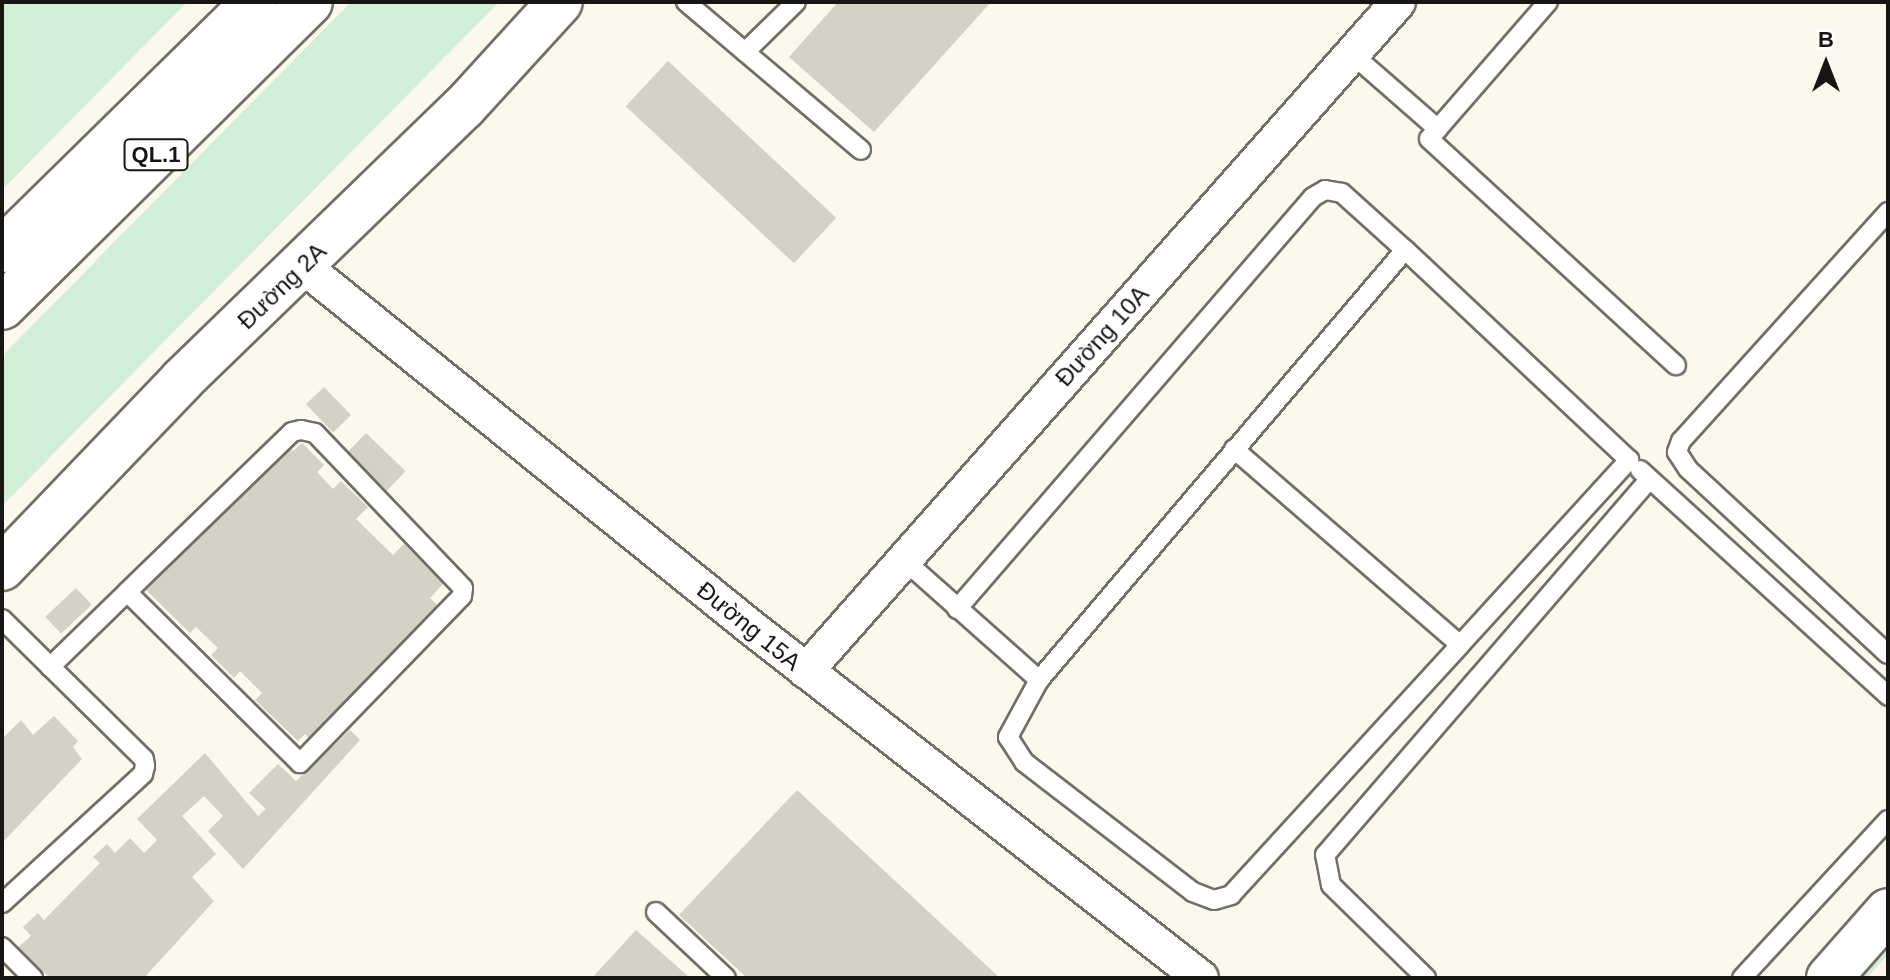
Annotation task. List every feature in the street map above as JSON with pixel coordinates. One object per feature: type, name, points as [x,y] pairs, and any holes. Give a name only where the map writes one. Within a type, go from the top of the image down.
[{"type":"main road","name":"QL.1","points":[[2,250],[254,2]]},
{"type":"main road","name":"QL.1","points":[[2,307],[310,2]]},
{"type":"main road","name":"Đường 2A","points":[[2,568],[182,380],[464,107],[560,2]]},
{"type":"main road","points":[[1829,978],[1888,911]]},
{"type":"street","name":"Đường 10A","points":[[806,671],[1398,2]]},
{"type":"street","name":"Đường 15A","points":[[303,266],[806,671],[1201,978]]},
{"type":"lane","points":[[686,2],[861,150]]},
{"type":"lane","points":[[745,52],[796,2]]},
{"type":"lane","points":[[1548,2],[1429,139],[1676,365]]},
{"type":"lane","points":[[1352,54],[1438,129]]},
{"type":"lane","points":[[957,609],[1313,197],[1325,190],[1342,193],[1888,696]]},
{"type":"lane","points":[[1888,212],[1681,441],[1677,452],[1688,469],[1888,654]]},
{"type":"lane","points":[[1405,250],[1039,680],[1008,737],[1024,762],[1193,892],[1214,900],[1231,895],[1629,460]]},
{"type":"lane","points":[[50,667],[127,592],[292,432],[301,430],[315,433],[463,588],[462,596],[300,763],[127,592]]},
{"type":"lane","points":[[1234,449],[1460,645]]},
{"type":"lane","points":[[1426,978],[1331,885],[1325,855],[1649,479]]},
{"type":"lane","points":[[904,560],[1039,680]]},
{"type":"lane","points":[[2,619],[144,759],[143,774],[2,903]]},
{"type":"lane","points":[[1742,978],[1888,820]]},
{"type":"lane","points":[[656,912],[726,978]]},
{"type":"lane","points":[[2,947],[33,978]]},
{"type":"green space","points":[[2,2],[187,2],[2,190]]},
{"type":"green space","points":[[351,2],[499,2],[2,506],[2,356]]},
{"type":"green space","points":[[1888,938],[1888,954],[1867,978],[1852,978]]},
{"type":"building","points":[[838,2],[991,2],[874,132],[789,57]]},
{"type":"building","points":[[668,61],[836,218],[794,263],[626,106]]},
{"type":"building","points":[[324,387],[351,415],[333,432],[306,404]]},
{"type":"building","points":[[366,433],[406,471],[386,491],[347,453]]},
{"type":"building","points":[[302,443],[324,465],[317,472],[333,489],[341,481],[368,507],[356,519],[393,555],[404,544],[444,583],[430,598],[438,606],[309,738],[305,734],[298,741],[255,700],[262,693],[240,671],[234,678],[211,655],[218,648],[196,627],[190,633],[146,590],[288,446],[293,451]]},
{"type":"building","points":[[76,588],[92,605],[61,633],[45,617]]},
{"type":"building","points":[[54,716],[78,741],[73,747],[82,759],[2,843],[2,739],[21,720],[33,735]]},
{"type":"building","points":[[350,730],[360,740],[243,869],[208,831],[223,816],[204,796],[182,816],[216,854],[192,877],[214,901],[144,978],[50,978],[18,947],[31,936],[23,927],[38,913],[44,920],[100,863],[93,857],[107,844],[115,853],[130,838],[144,853],[157,840],[137,819],[205,753],[258,816],[266,809],[249,793],[278,764],[296,781]]},
{"type":"building","points":[[797,790],[1000,978],[747,978],[679,915]]},
{"type":"building","points":[[636,930],[690,978],[592,978]]}]
